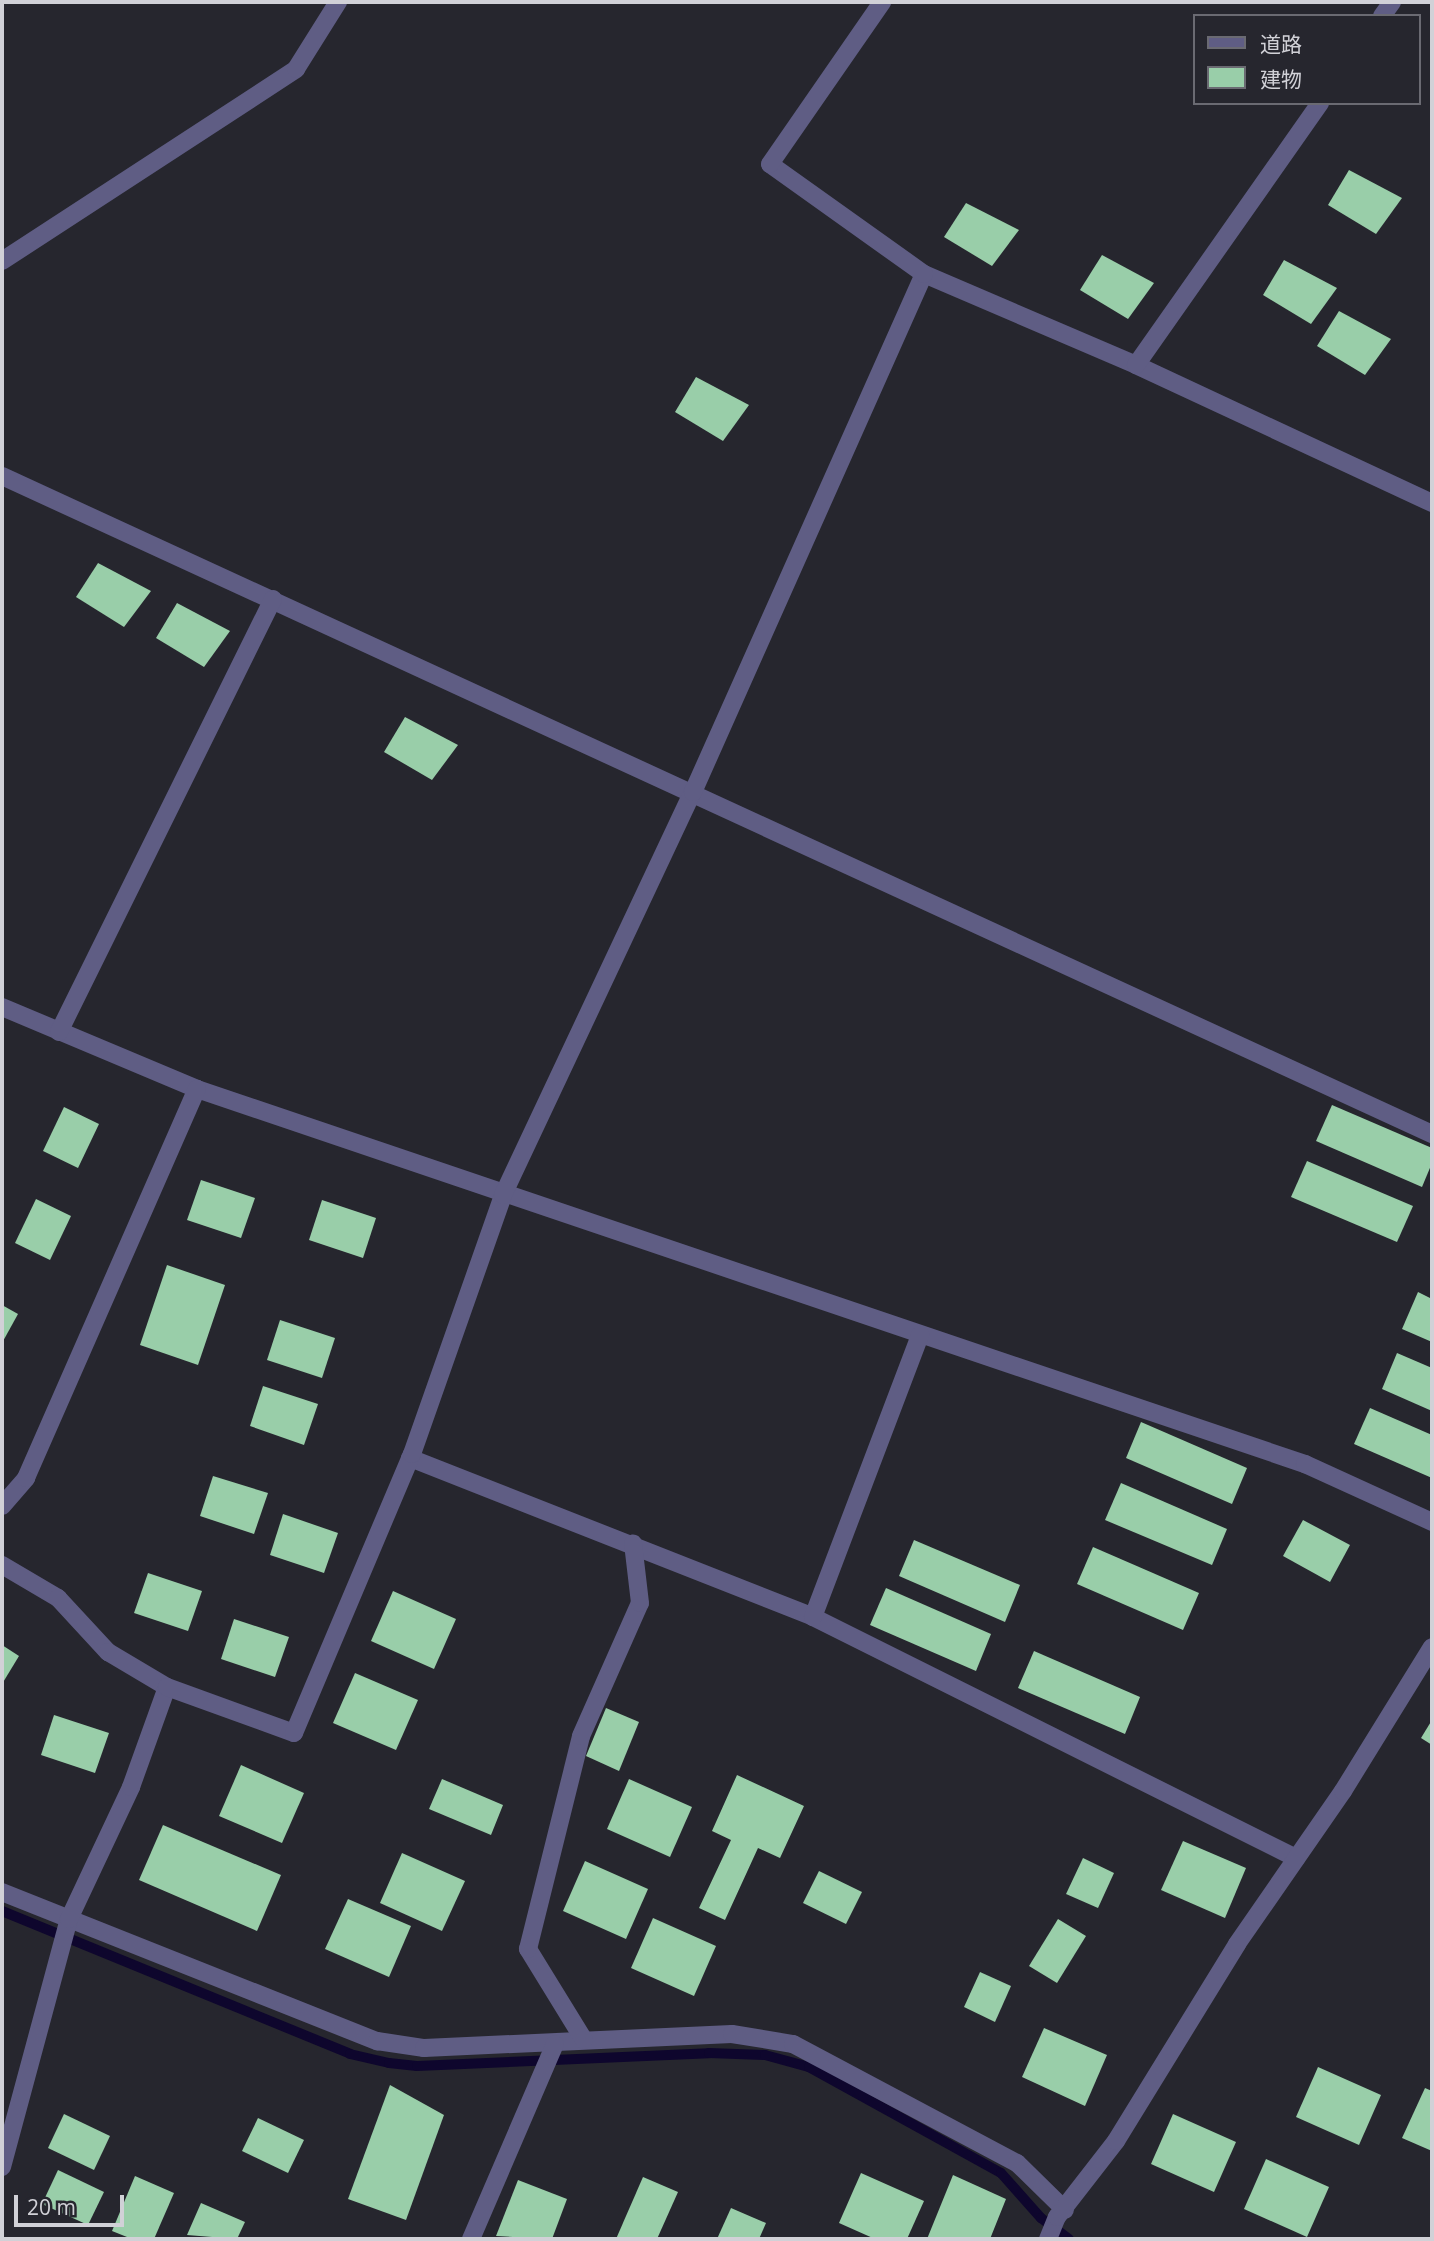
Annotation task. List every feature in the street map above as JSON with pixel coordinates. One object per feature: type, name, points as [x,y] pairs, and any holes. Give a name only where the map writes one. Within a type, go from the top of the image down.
[{"type":"street","points":[[2,261],[296,69],[338,2]]},
{"type":"street","points":[[882,2],[770,164],[924,274],[1136,365],[1432,503]]},
{"type":"street","points":[[1136,365],[1319,105]]},
{"type":"street","points":[[2,1565],[58,1598],[108,1652],[167,1687],[294,1734],[410,1458],[503,1195],[693,792],[924,274]]},
{"type":"street","points":[[2,476],[273,598],[1432,1134]]},
{"type":"street","points":[[59,1032],[273,598]]},
{"type":"street","points":[[2,1007],[197,1089],[503,1195],[1305,1464],[1432,1522]]},
{"type":"street","points":[[2,1506],[26,1478],[197,1089]]},
{"type":"street","points":[[813,1617],[920,1335]]},
{"type":"street","points":[[410,1458],[633,1543],[813,1617],[1296,1858]]},
{"type":"street","points":[[584,2040],[528,1949],[581,1736],[640,1604],[633,1543]]},
{"type":"street","points":[[1048,2239],[1061,2214],[1116,2141],[1237,1944],[1296,1858],[1432,1647]]},
{"type":"street","points":[[2,2167],[57,1954],[68,1923],[131,1787],[167,1687]]},
{"type":"street","points":[[2,1892],[68,1923],[377,2042],[424,2048],[554,2045],[584,2040],[732,2034],[793,2044],[1017,2163],[1061,2214]]},
{"type":"street","points":[[471,2239],[554,2045]]},
{"type":"building","points":[[1349,170],[1402,198],[1376,234],[1328,205]]},
{"type":"building","points":[[966,203],[1019,230],[992,266],[944,237]]},
{"type":"building","points":[[1102,255],[1154,283],[1128,319],[1080,290]]},
{"type":"building","points":[[1284,260],[1337,288],[1311,324],[1263,295]]},
{"type":"building","points":[[1339,311],[1391,339],[1365,375],[1317,346]]},
{"type":"building","points":[[696,377],[749,405],[723,441],[675,412]]},
{"type":"building","points":[[98,563],[151,591],[124,627],[76,597]]},
{"type":"building","points":[[177,603],[230,631],[204,667],[156,638]]},
{"type":"building","points":[[405,717],[458,745],[432,780],[384,752]]},
{"type":"building","points":[[1332,1105],[1432,1148],[1432,1163],[1422,1187],[1316,1141]]},
{"type":"building","points":[[64,1107],[99,1124],[78,1168],[43,1151]]},
{"type":"building","points":[[1307,1161],[1413,1206],[1397,1242],[1291,1197]]},
{"type":"building","points":[[201,1180],[255,1198],[241,1238],[187,1220]]},
{"type":"building","points":[[36,1199],[71,1216],[50,1260],[15,1243]]},
{"type":"building","points":[[322,1200],[376,1218],[363,1258],[309,1240]]},
{"type":"building","points":[[167,1265],[225,1285],[198,1365],[140,1345]]},
{"type":"building","points":[[1418,1292],[1432,1299],[1432,1342],[1402,1329]]},
{"type":"building","points":[[2,1305],[18,1314],[2,1343]]},
{"type":"building","points":[[280,1320],[335,1338],[322,1378],[267,1360]]},
{"type":"building","points":[[1397,1353],[1432,1368],[1432,1411],[1382,1389]]},
{"type":"building","points":[[263,1386],[318,1404],[304,1445],[250,1426]]},
{"type":"building","points":[[1370,1408],[1432,1435],[1432,1478],[1354,1444]]},
{"type":"building","points":[[1141,1422],[1247,1468],[1232,1504],[1126,1458]]},
{"type":"building","points":[[213,1476],[268,1493],[254,1534],[200,1516]]},
{"type":"building","points":[[1121,1483],[1227,1529],[1212,1565],[1105,1520]]},
{"type":"building","points":[[283,1514],[338,1533],[324,1573],[270,1555]]},
{"type":"building","points":[[1303,1520],[1350,1545],[1330,1582],[1283,1556]]},
{"type":"building","points":[[914,1540],[1020,1585],[1005,1622],[899,1576]]},
{"type":"building","points":[[1093,1547],[1199,1593],[1183,1630],[1077,1584]]},
{"type":"building","points":[[148,1573],[202,1591],[188,1631],[134,1613]]},
{"type":"building","points":[[886,1588],[991,1634],[976,1671],[870,1625]]},
{"type":"building","points":[[393,1591],[456,1619],[434,1669],[371,1641]]},
{"type":"building","points":[[234,1619],[289,1637],[275,1677],[221,1659]]},
{"type":"building","points":[[2,1645],[19,1656],[2,1684]]},
{"type":"building","points":[[1034,1651],[1140,1697],[1125,1734],[1018,1688]]},
{"type":"building","points":[[355,1673],[418,1700],[396,1750],[333,1723]]},
{"type":"building","points":[[606,1708],[639,1722],[619,1771],[586,1756]]},
{"type":"building","points":[[54,1715],[109,1733],[95,1773],[41,1755]]},
{"type":"building","points":[[1432,1720],[1432,1745],[1421,1738]]},
{"type":"building","points":[[241,1765],[304,1793],[282,1843],[219,1816]]},
{"type":"building","points":[[737,1775],[804,1806],[780,1858],[758,1848],[725,1920],[699,1908],[731,1840],[712,1831]]},
{"type":"building","points":[[442,1779],[503,1805],[491,1835],[429,1809]]},
{"type":"building","points":[[629,1779],[692,1807],[670,1857],[607,1829]]},
{"type":"building","points":[[163,1825],[281,1875],[257,1931],[139,1880]]},
{"type":"building","points":[[1183,1841],[1246,1868],[1225,1918],[1161,1890]]},
{"type":"building","points":[[402,1853],[465,1881],[442,1931],[380,1903]]},
{"type":"building","points":[[1083,1858],[1114,1873],[1098,1908],[1066,1894]]},
{"type":"building","points":[[585,1861],[648,1889],[626,1939],[563,1911]]},
{"type":"building","points":[[819,1871],[862,1892],[846,1924],[803,1903]]},
{"type":"building","points":[[348,1899],[411,1926],[389,1977],[325,1949]]},
{"type":"building","points":[[653,1918],[716,1946],[694,1996],[631,1968]]},
{"type":"building","points":[[1058,1919],[1086,1936],[1057,1983],[1029,1966]]},
{"type":"building","points":[[980,1972],[1011,1986],[995,2022],[964,2007]]},
{"type":"building","points":[[1044,2028],[1107,2055],[1085,2106],[1022,2077]]},
{"type":"building","points":[[1318,2067],[1381,2095],[1359,2145],[1296,2117]]},
{"type":"building","points":[[390,2085],[444,2115],[406,2220],[348,2199]]},
{"type":"building","points":[[1425,2088],[1432,2091],[1432,2151],[1402,2138]]},
{"type":"building","points":[[64,2114],[110,2136],[94,2170],[48,2148]]},
{"type":"building","points":[[1173,2114],[1236,2142],[1214,2192],[1151,2164]]},
{"type":"building","points":[[258,2118],[304,2140],[288,2173],[242,2151]]},
{"type":"building","points":[[1266,2159],[1329,2187],[1307,2237],[1244,2209]]},
{"type":"building","points":[[58,2170],[104,2192],[88,2225],[42,2204]]},
{"type":"building","points":[[861,2173],[924,2201],[907,2239],[875,2239],[839,2223]]},
{"type":"building","points":[[953,2175],[1006,2199],[990,2239],[927,2239]]},
{"type":"building","points":[[135,2176],[174,2193],[154,2239],[132,2239],[112,2231]]},
{"type":"building","points":[[643,2177],[678,2192],[657,2239],[616,2239]]},
{"type":"building","points":[[518,2180],[567,2199],[552,2239],[496,2236]]},
{"type":"building","points":[[201,2203],[245,2222],[237,2239],[187,2235]]},
{"type":"building","points":[[731,2208],[766,2223],[759,2239],[717,2239]]},
{"type":"waterway","points":[[2,1911],[350,2054],[389,2063],[417,2066],[709,2053],[765,2055],[809,2067],[1001,2173],[1041,2218],[1069,2239]]}]
